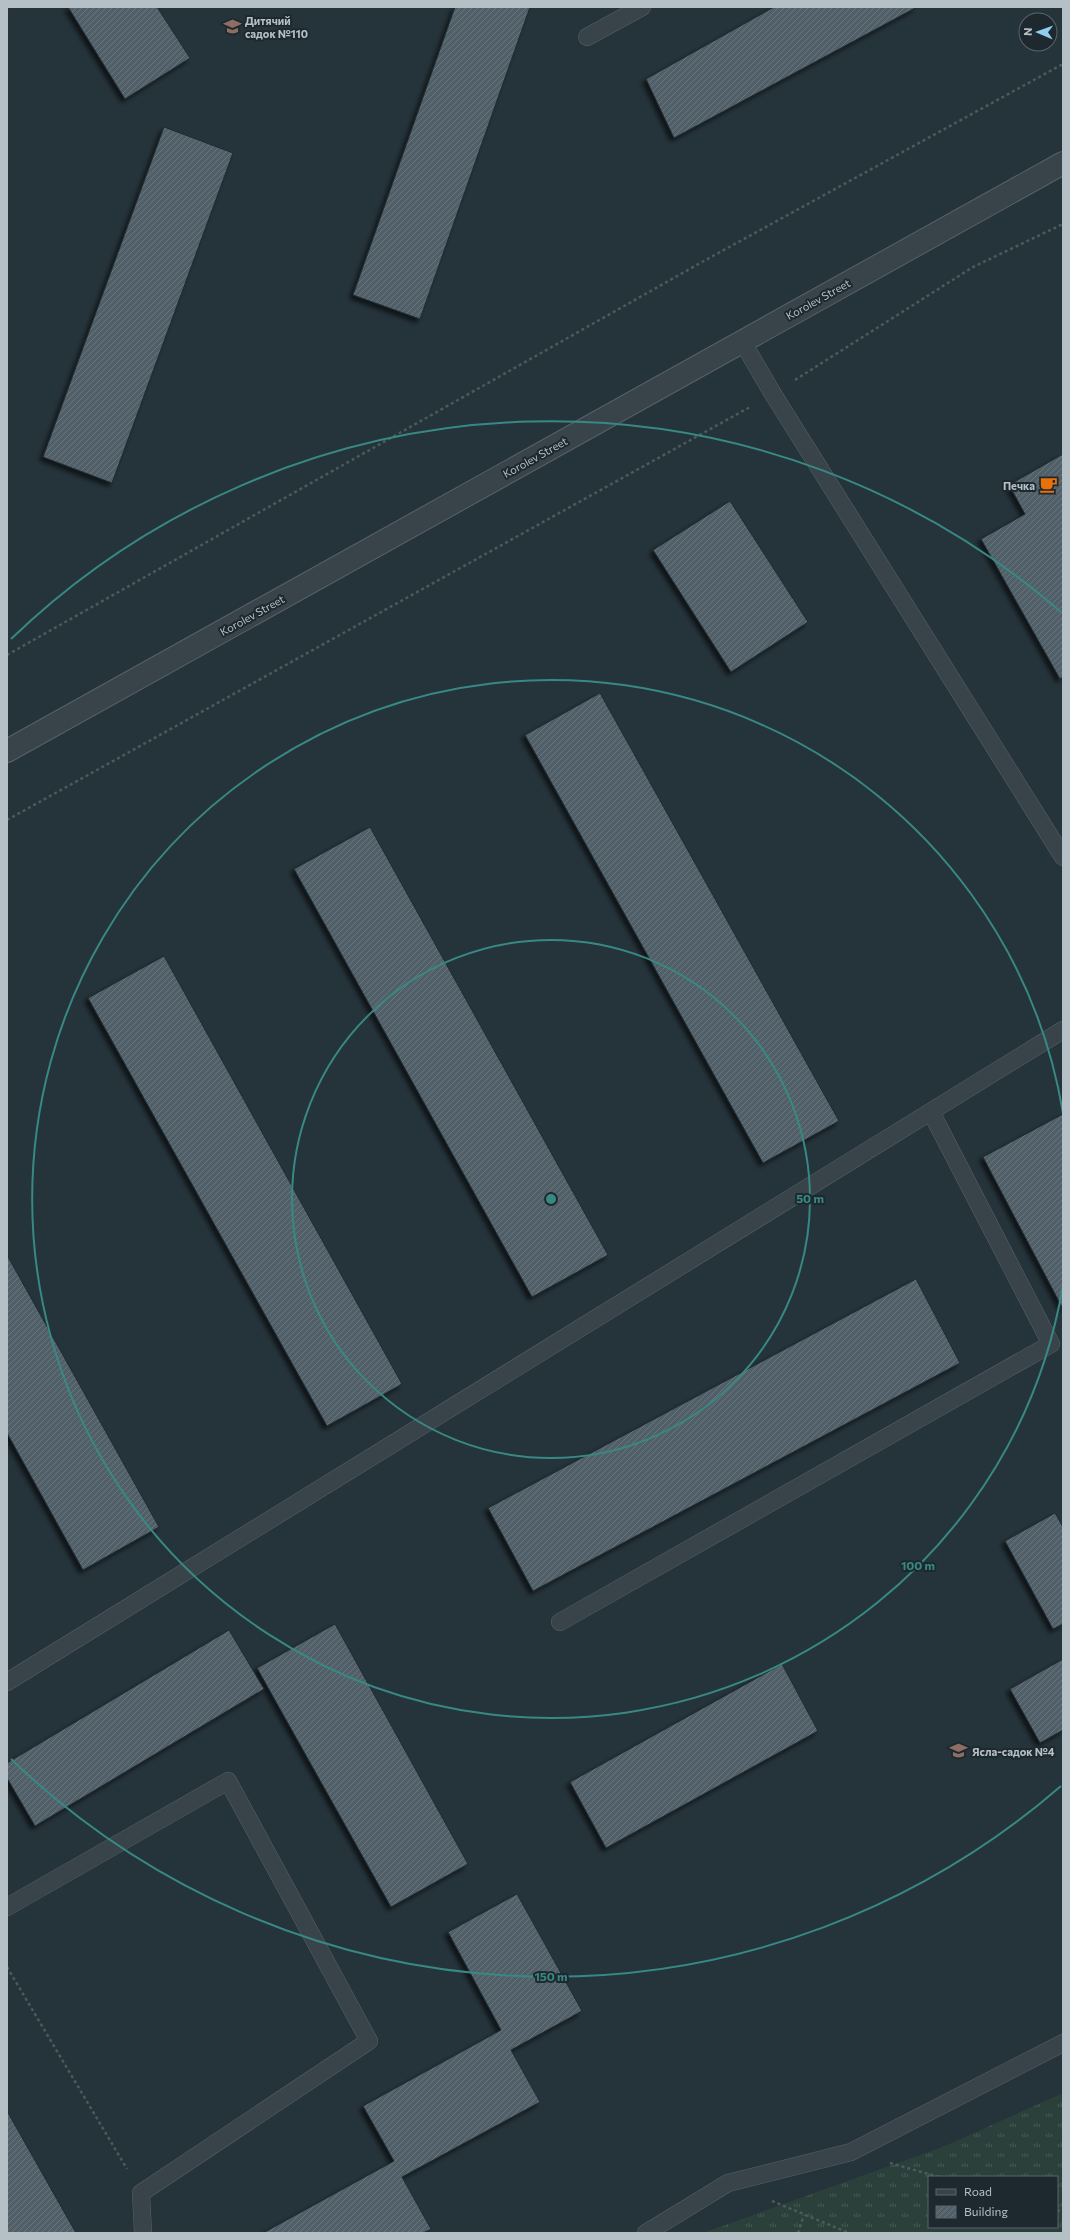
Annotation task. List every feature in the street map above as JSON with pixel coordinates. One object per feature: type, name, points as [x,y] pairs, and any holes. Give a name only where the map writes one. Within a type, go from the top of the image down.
[{"type":"street","name":"Korolev Street","points":[[7,751],[1063,163]]},
{"type":"lane","points":[[587,37],[642,7]]},
{"type":"lane","points":[[742,341],[773,394],[1063,857]]},
{"type":"lane","points":[[7,1682],[1063,1030]]},
{"type":"lane","points":[[560,1622],[1051,1344],[931,1112]]},
{"type":"lane","points":[[7,1907],[228,1781],[369,2041],[141,2193],[143,2233]]},
{"type":"lane","points":[[646,2233],[728,2183],[851,2152],[1063,2043]]},
{"type":"path","points":[[7,655],[702,262],[1063,64]]},
{"type":"path","points":[[7,820],[773,394],[973,267],[1063,224]]},
{"type":"path","points":[[7,1967],[141,2193]]},
{"type":"path","points":[[851,2152],[935,2176]]},
{"type":"path","points":[[770,2200],[849,2233]]},
{"type":"path","points":[[798,2233],[804,2215]]},
{"type":"green space","points":[[1063,2093],[1063,2233],[703,2233],[945,2146]]},
{"type":"building","points":[[68,7],[157,7],[190,58],[125,99]]},
{"type":"building","points":[[455,7],[530,7],[420,319],[353,295]]},
{"type":"building","points":[[774,7],[917,7],[674,138],[646,79]]},
{"type":"building","points":[[164,127],[233,153],[112,483],[43,457]]},
{"type":"building","points":[[1063,454],[1063,677],[1060,679],[981,539],[1025,514],[1009,485]]},
{"type":"building","points":[[730,501],[808,622],[731,672],[653,550]]},
{"type":"building","points":[[600,693],[839,1121],[763,1163],[525,735]]},
{"type":"building","points":[[370,827],[608,1255],[532,1297],[294,869]]},
{"type":"building","points":[[164,956],[402,1384],[327,1426],[88,998]]},
{"type":"building","points":[[1063,1114],[1063,1309],[983,1157]]},
{"type":"building","points":[[7,1255],[159,1527],[83,1570],[7,1433]]},
{"type":"building","points":[[916,1279],[960,1363],[533,1591],[488,1508]]},
{"type":"building","points":[[1055,1513],[1063,1527],[1063,1624],[1053,1629],[1005,1541]]},
{"type":"building","points":[[335,1624],[468,1864],[391,1907],[257,1668]]},
{"type":"building","points":[[229,1630],[264,1689],[35,1826],[7,1778],[7,1763]]},
{"type":"building","points":[[1063,1659],[1063,1730],[1040,1743],[1010,1689]]},
{"type":"building","points":[[782,1664],[818,1731],[606,1848],[570,1782]]},
{"type":"building","points":[[517,1894],[582,2011],[511,2050],[540,2102],[402,2177],[431,2229],[423,2233],[263,2233],[394,2161],[363,2106],[501,2030],[448,1932]]},
{"type":"building","points":[[7,2111],[76,2233],[7,2233]]},
{"type":"place","name":"Дитячий садок №110","points":[[232,26]]},
{"type":"place","name":"Печка","points":[[1048,485]]},
{"type":"place","name":"Ясла-садок №4","points":[[959,1751]]}]
